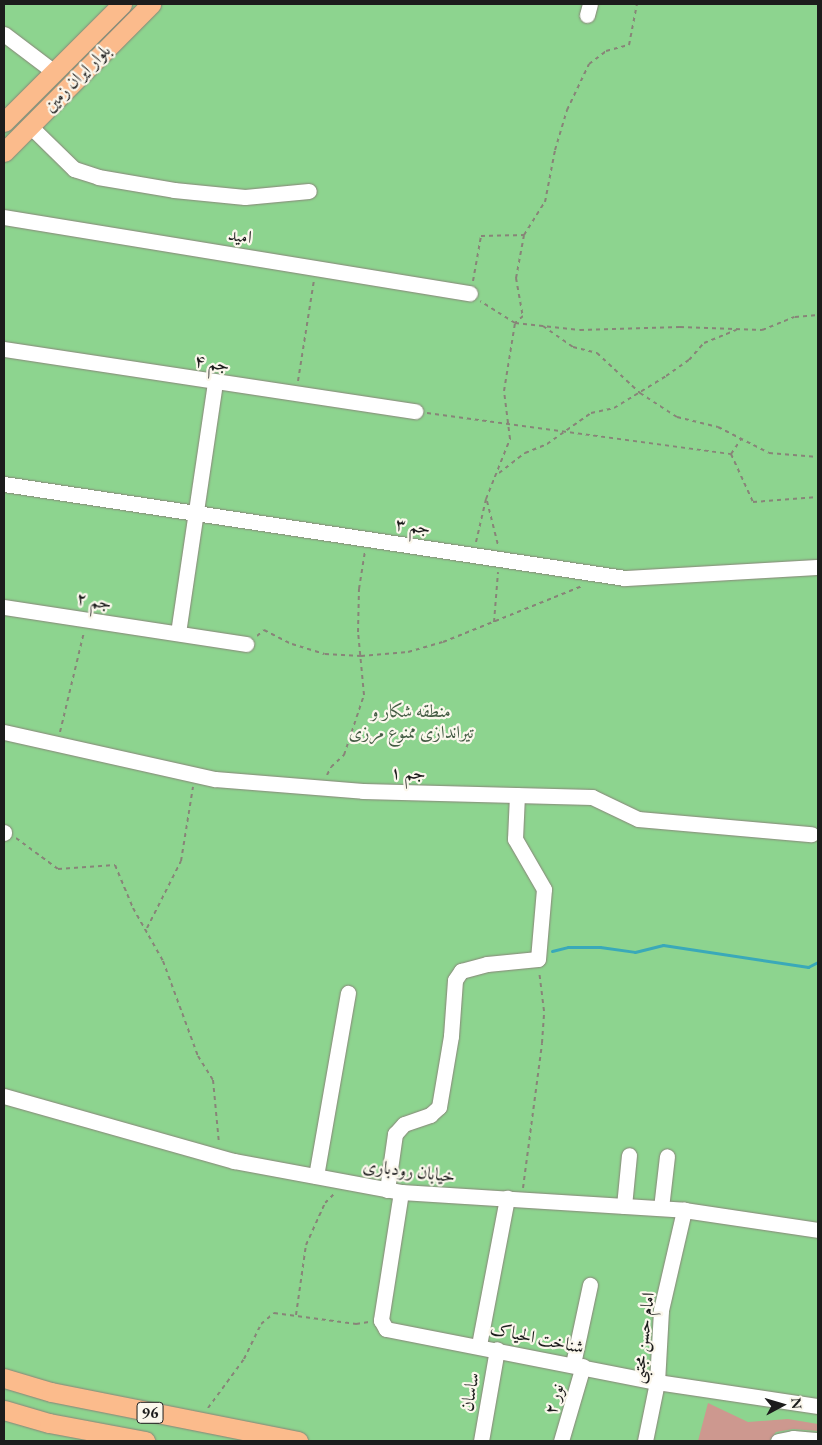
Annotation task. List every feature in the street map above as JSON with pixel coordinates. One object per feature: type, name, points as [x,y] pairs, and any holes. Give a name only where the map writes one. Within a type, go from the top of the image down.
[{"type":"main road","name":"بلوار ایران زمین","points":[[4,122],[122,4]]},
{"type":"main road","name":"بلوار ایران زمین","points":[[4,152],[151,4]]},
{"type":"main road","name":"96","points":[[4,1378],[51,1392],[298,1441]]},
{"type":"main road","name":"96","points":[[4,1410],[88,1436],[145,1441]]},
{"type":"street","points":[[4,34],[54,72]]},
{"type":"street","points":[[30,126],[74,169],[98,177],[174,190],[245,197],[309,192]]},
{"type":"street","name":"امید","points":[[4,217],[470,293]]},
{"type":"street","name":"جم ۴","points":[[4,349],[215,383],[415,411]]},
{"type":"street","points":[[178,633],[194,514],[215,383]]},
{"type":"street","name":"جم ۳","points":[[4,484],[194,514],[474,554],[608,576],[684,577],[818,567]]},
{"type":"street","name":"جم ۲","points":[[4,606],[246,644]]},
{"type":"street","name":"جم ۱","points":[[4,732],[196,774],[322,787],[592,797],[638,819],[811,834]]},
{"type":"street","points":[[381,1320],[394,1191],[395,1134],[404,1124],[430,1115],[439,1108],[451,1036],[455,980],[461,971],[487,964],[538,959],[544,889],[515,839],[517,795]]},
{"type":"street","points":[[316,1176],[348,993]]},
{"type":"street","name":"خیابان رودباری","points":[[4,1096],[221,1158],[394,1191],[684,1210],[818,1230]]},
{"type":"street","points":[[624,1206],[629,1155]]},
{"type":"street","points":[[661,1208],[667,1156]]},
{"type":"street","points":[[479,1345],[514,1199]]},
{"type":"street","name":"امام حسن مجتبی","points":[[645,1441],[658,1382],[661,1310],[684,1210]]},
{"type":"street","name":"نور ٢","points":[[562,1441],[578,1365],[590,1284]]},
{"type":"street","name":"شناخت الحیاک","points":[[381,1320],[386,1329],[479,1345],[658,1382],[818,1406]]},
{"type":"street","name":"ساسان","points":[[480,1441],[497,1349]]},
{"type":"street","points":[[778,1441],[793,1438],[818,1440]]},
{"type":"path","points":[[474,554],[486,499],[510,439],[504,391],[510,342],[515,323],[523,316],[516,278],[524,235],[545,202],[555,150],[567,110],[589,64],[606,51],[630,45],[637,4]]},
{"type":"path","points":[[524,235],[481,236],[470,293],[515,323],[580,330],[680,327],[762,330],[795,317],[818,315]]},
{"type":"path","points":[[295,394],[316,268]]},
{"type":"path","points":[[541,325],[573,347],[597,352],[640,393],[677,416],[718,427],[769,453],[818,458]]},
{"type":"path","points":[[497,474],[524,453],[566,432],[591,413],[614,408],[640,393],[688,360],[704,343],[737,330]]},
{"type":"path","points":[[415,411],[460,420],[509,423],[637,444],[732,454]]},
{"type":"path","points":[[732,454],[741,439]]},
{"type":"path","points":[[732,454],[753,502],[818,497]]},
{"type":"path","points":[[322,787],[331,767],[344,755],[364,695],[358,632],[359,589],[368,538]]},
{"type":"path","points":[[246,644],[264,630],[292,644],[325,654],[361,656],[408,652],[443,642],[608,576]]},
{"type":"path","points":[[57,744],[86,619]]},
{"type":"path","points":[[147,928],[181,861],[196,774]]},
{"type":"path","points":[[4,832],[36,850],[58,869],[115,865],[133,908],[147,928],[163,961],[198,1056],[213,1080],[221,1158]]},
{"type":"path","points":[[514,1199],[542,1043],[544,1011],[538,959]]},
{"type":"path","points":[[296,1315],[306,1245],[325,1203],[346,1182]]},
{"type":"path","points":[[196,1422],[244,1359],[261,1324],[274,1313],[356,1324],[381,1320]]},
{"type":"green space","name":"منطقه شکار و تیراندازی ممنوع مرزی","points":[[4,4],[818,4],[818,1441],[4,1441]]},
{"type":"building","points":[[708,1403],[748,1422],[788,1419],[818,1424],[818,1431],[793,1429],[776,1432],[769,1441],[698,1441]]},
{"type":"waterway","points":[[552,951],[568,947],[600,947],[635,952],[663,945],[808,967],[818,962]]}]
